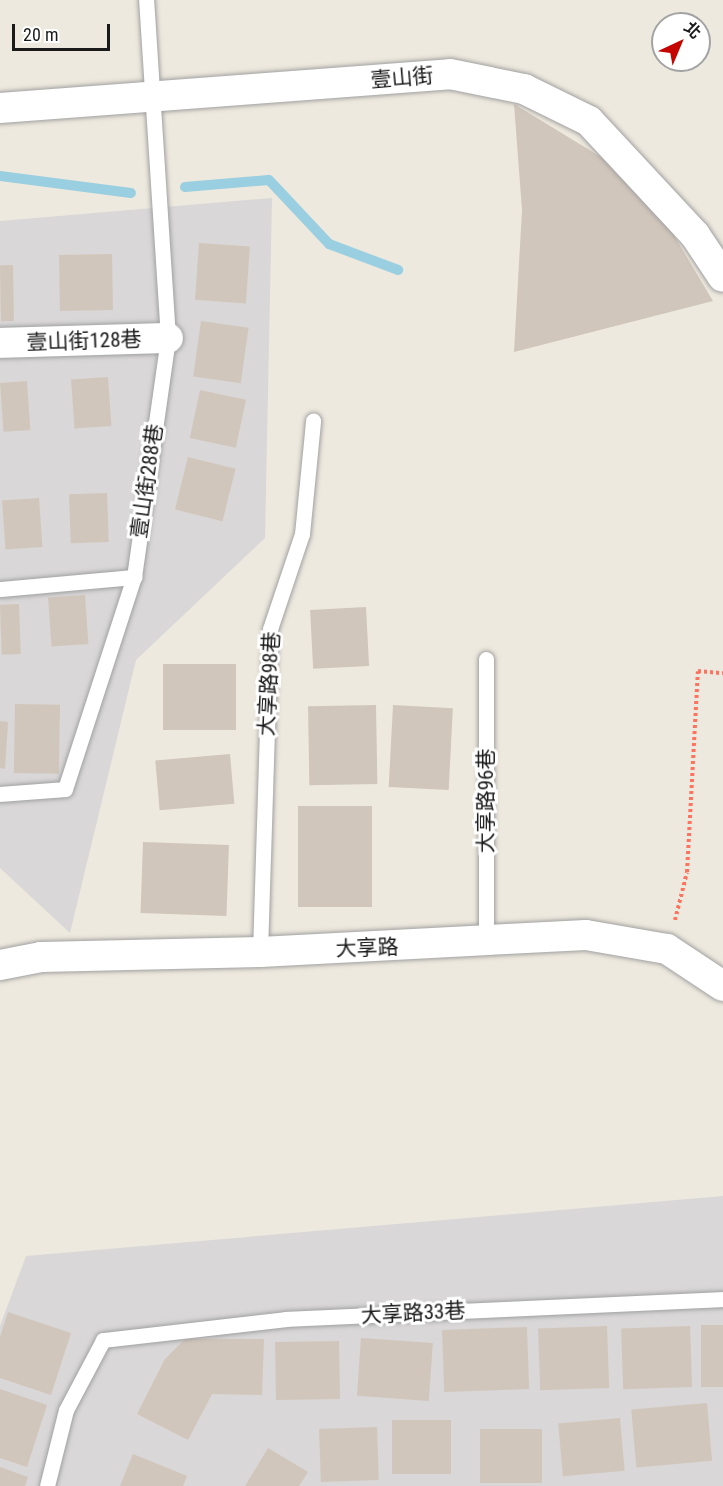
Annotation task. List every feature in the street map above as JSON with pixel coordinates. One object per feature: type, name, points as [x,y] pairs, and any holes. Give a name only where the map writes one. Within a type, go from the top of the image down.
[{"type":"street","name":"壹山街","points":[[0,108],[450,74],[524,89],[589,121],[695,235],[723,277]]},
{"type":"street","name":"壹山街128巷","points":[[0,343],[168,338]]},
{"type":"street","name":"大享路","points":[[0,965],[41,957],[260,952],[486,943],[586,935],[667,949],[723,986]]},
{"type":"lane","name":"壹山街288巷","points":[[0,794],[65,789],[134,577],[168,338],[146,0]]},
{"type":"lane","name":"大享路98巷","points":[[260,952],[270,629],[302,534],[312,421]]},
{"type":"lane","points":[[0,589],[134,577]]},
{"type":"lane","name":"大享路96巷","points":[[486,659],[486,943]]},
{"type":"lane","name":"大享路33巷","points":[[47,1486],[66,1410],[103,1340],[286,1319],[723,1299]]},
{"type":"path","points":[[667,949],[687,872],[698,671],[723,673]]},
{"type":"shaded area","points":[[272,198],[265,538],[136,660],[70,933],[0,868],[0,221]]},
{"type":"shaded area","points":[[723,1196],[723,1486],[0,1486],[0,1326],[26,1256]]},
{"type":"building","points":[[514,104],[642,182],[713,301],[514,352],[522,210]]},
{"type":"building","points":[[199,243],[250,247],[246,303],[195,300]]},
{"type":"building","points":[[112,254],[113,310],[60,311],[59,255]]},
{"type":"building","points":[[0,265],[13,265],[14,321],[1,321]]},
{"type":"building","points":[[201,321],[249,328],[241,383],[193,376]]},
{"type":"building","points":[[108,377],[111,426],[75,428],[71,380]]},
{"type":"building","points":[[27,381],[30,430],[3,432],[0,383]]},
{"type":"building","points":[[200,390],[246,400],[236,448],[190,438]]},
{"type":"building","points":[[188,457],[236,469],[222,521],[175,509]]},
{"type":"building","points":[[107,493],[109,542],[71,543],[69,494]]},
{"type":"building","points":[[39,498],[42,547],[6,549],[2,501]]},
{"type":"building","points":[[85,595],[88,644],[52,646],[48,598]]},
{"type":"building","points":[[19,604],[21,654],[2,655],[0,605]]},
{"type":"building","points":[[366,607],[369,666],[313,669],[310,610]]},
{"type":"building","points":[[163,664],[236,664],[236,730],[163,730]]},
{"type":"building","points":[[15,704],[60,705],[59,774],[14,773]]},
{"type":"building","points":[[376,705],[377,784],[309,785],[308,706]]},
{"type":"building","points":[[393,705],[453,708],[449,790],[389,787]]},
{"type":"building","points":[[0,721],[8,722],[5,769],[0,768]]},
{"type":"building","points":[[230,754],[234,804],[160,810],[155,761]]},
{"type":"building","points":[[298,806],[372,806],[372,907],[298,907]]},
{"type":"building","points":[[143,842],[229,845],[226,916],[141,913]]},
{"type":"building","points":[[8,1312],[71,1333],[51,1395],[0,1378],[0,1337]]},
{"type":"building","points":[[701,1325],[723,1325],[723,1387],[701,1387]]},
{"type":"building","points":[[607,1326],[609,1388],[540,1390],[538,1328]]},
{"type":"building","points":[[690,1326],[692,1387],[623,1389],[621,1328]]},
{"type":"building","points":[[527,1327],[529,1389],[444,1392],[442,1330]]},
{"type":"building","points":[[361,1338],[433,1343],[429,1401],[357,1396]]},
{"type":"building","points":[[185,1339],[264,1339],[262,1395],[212,1394],[188,1440],[137,1414],[165,1359]]},
{"type":"building","points":[[339,1341],[340,1399],[276,1400],[275,1342]]},
{"type":"building","points":[[0,1389],[47,1405],[27,1467],[0,1458]]},
{"type":"building","points":[[707,1403],[712,1461],[636,1467],[631,1410]]},
{"type":"building","points":[[620,1418],[625,1471],[563,1476],[558,1423]]},
{"type":"building","points":[[392,1420],[451,1420],[451,1474],[392,1474]]},
{"type":"building","points":[[377,1427],[379,1480],[321,1482],[319,1429]]},
{"type":"building","points":[[480,1429],[542,1429],[542,1483],[480,1483]]},
{"type":"building","points":[[268,1448],[308,1472],[299,1486],[245,1486]]},
{"type":"building","points":[[133,1454],[187,1476],[183,1486],[120,1486]]},
{"type":"building","points":[[0,1467],[28,1477],[25,1486],[0,1486]]},
{"type":"waterway","points":[[0,176],[131,193]]},
{"type":"waterway","points":[[185,187],[269,180],[329,244],[398,270]]}]
